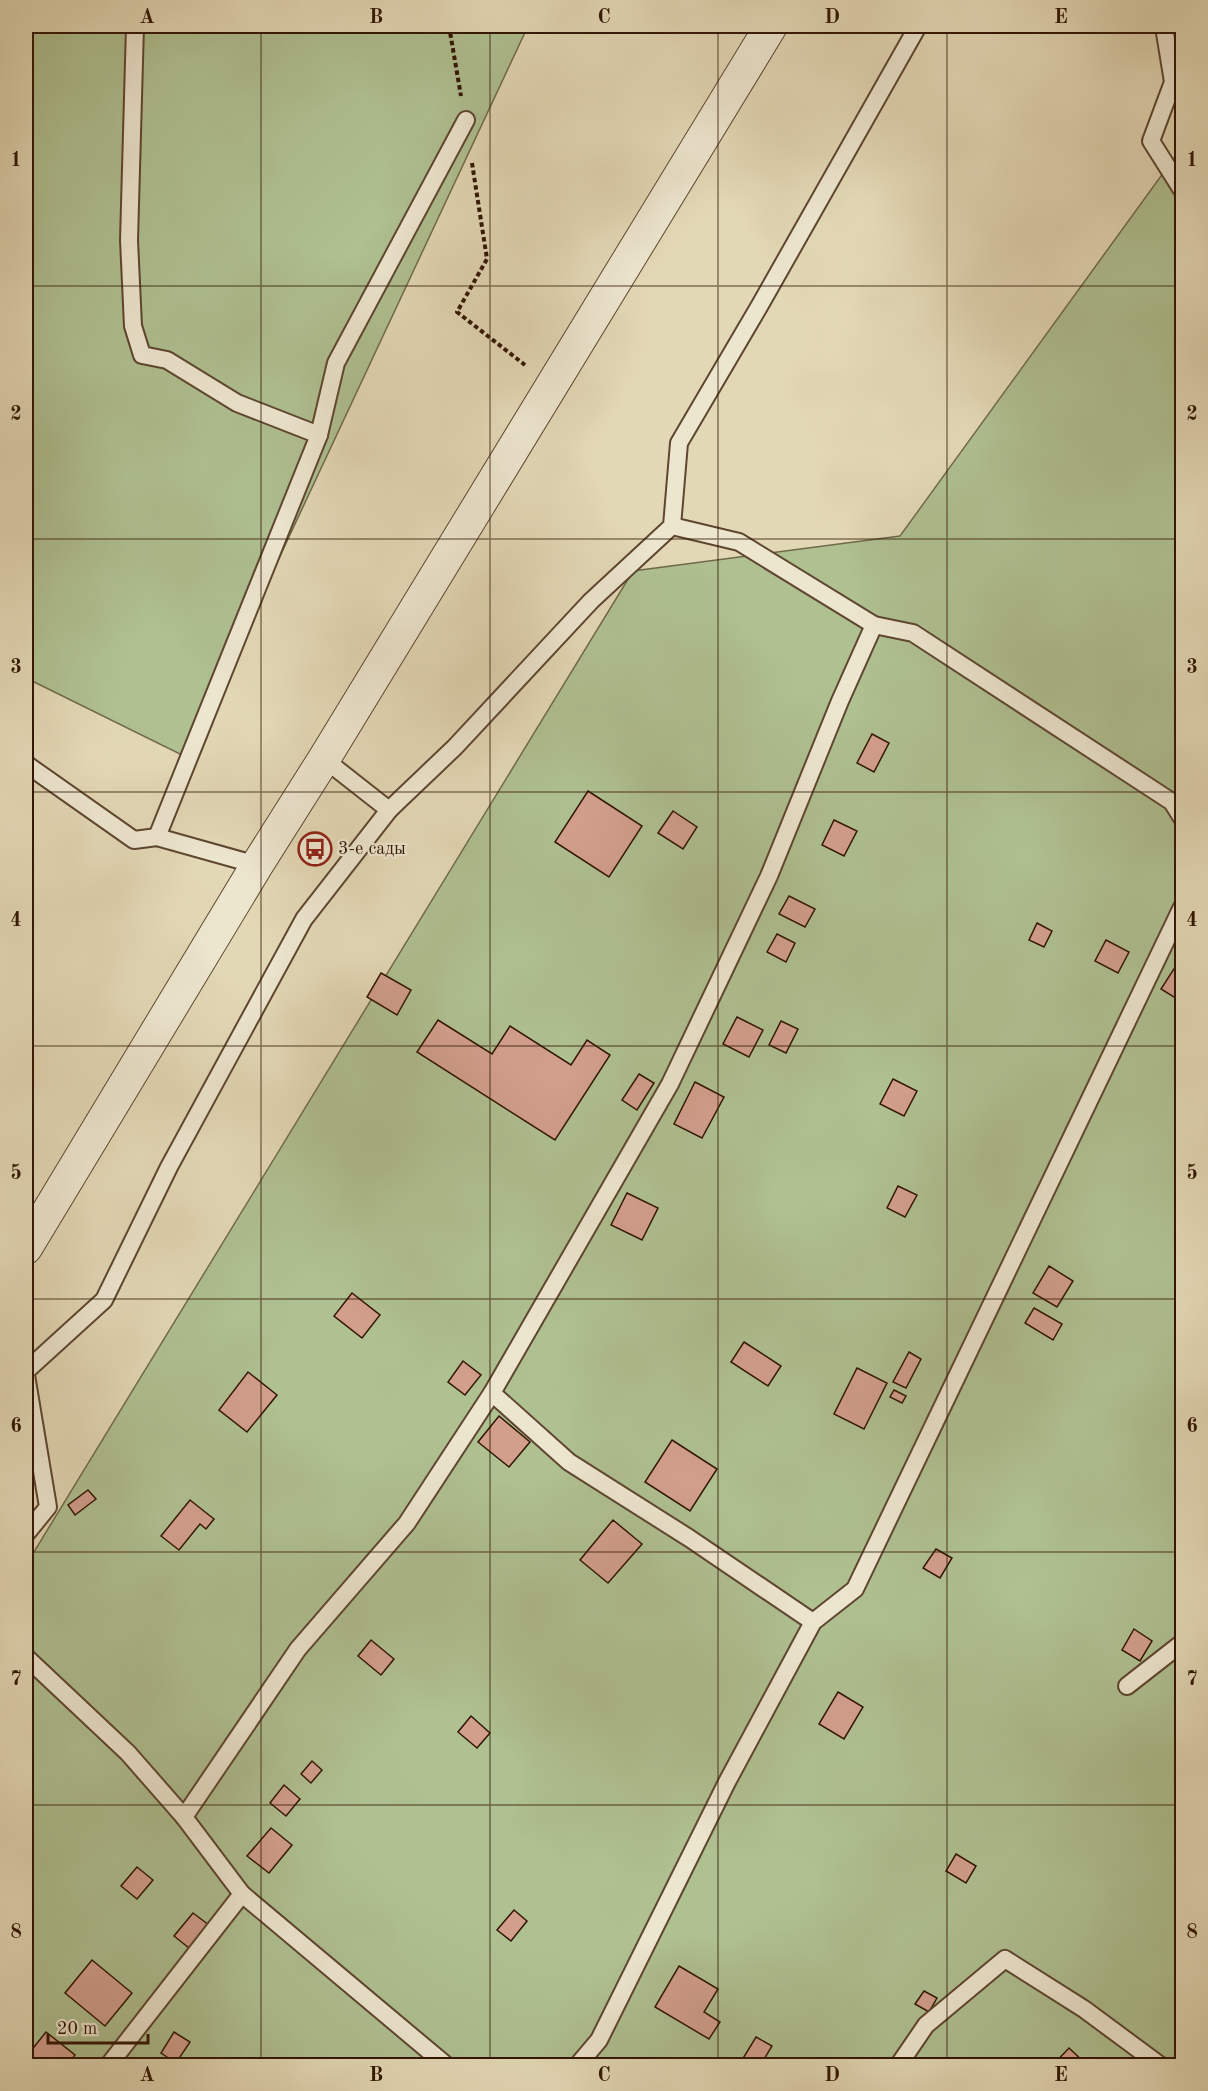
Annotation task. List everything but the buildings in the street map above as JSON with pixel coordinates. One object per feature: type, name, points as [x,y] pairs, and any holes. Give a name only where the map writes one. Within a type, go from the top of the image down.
[{"type":"street","points":[[26,1248],[257,865],[771,26]]},
{"type":"lane","points":[[135,26],[129,240],[133,326],[142,356],[167,360],[237,403],[319,435]]},
{"type":"lane","points":[[26,1534],[48,1507],[26,1373],[104,1299],[169,1167],[304,919],[389,810],[455,747],[591,601],[672,526],[679,443],[760,306],[918,26]]},
{"type":"lane","points":[[1166,26],[1165,33],[1173,82],[1151,141],[1182,190]]},
{"type":"lane","points":[[157,837],[319,435],[336,363],[466,120]]},
{"type":"lane","points":[[672,526],[740,542],[874,625],[913,633],[1172,802],[1182,818]]},
{"type":"lane","points":[[184,1817],[298,1649],[407,1523],[492,1393],[670,1084],[770,876],[840,701],[874,625]]},
{"type":"lane","points":[[324,759],[389,810]]},
{"type":"lane","points":[[26,764],[134,840],[157,837],[257,865]]},
{"type":"lane","points":[[577,2066],[599,2040],[727,1782],[813,1622],[855,1589],[1182,907]]},
{"type":"lane","points":[[492,1393],[569,1462],[689,1538],[813,1622]]},
{"type":"lane","points":[[1127,1686],[1182,1643]]},
{"type":"lane","points":[[26,1657],[128,1752],[184,1817],[242,1894],[447,2066]]},
{"type":"lane","points":[[108,2066],[242,1894]]},
{"type":"lane","points":[[898,2066],[926,2025],[1005,1959],[1084,2009],[1161,2066]]},
{"type":"path","points":[[449,26],[487,259],[457,312],[552,386]]},
{"type":"green space","points":[[26,26],[528,26],[186,757],[26,678]]},
{"type":"green space","points":[[1182,147],[1182,2065],[26,2065],[26,1565],[633,571],[900,536]]},
{"type":"place","name":"3-е сады","points":[[315,849]]}]
